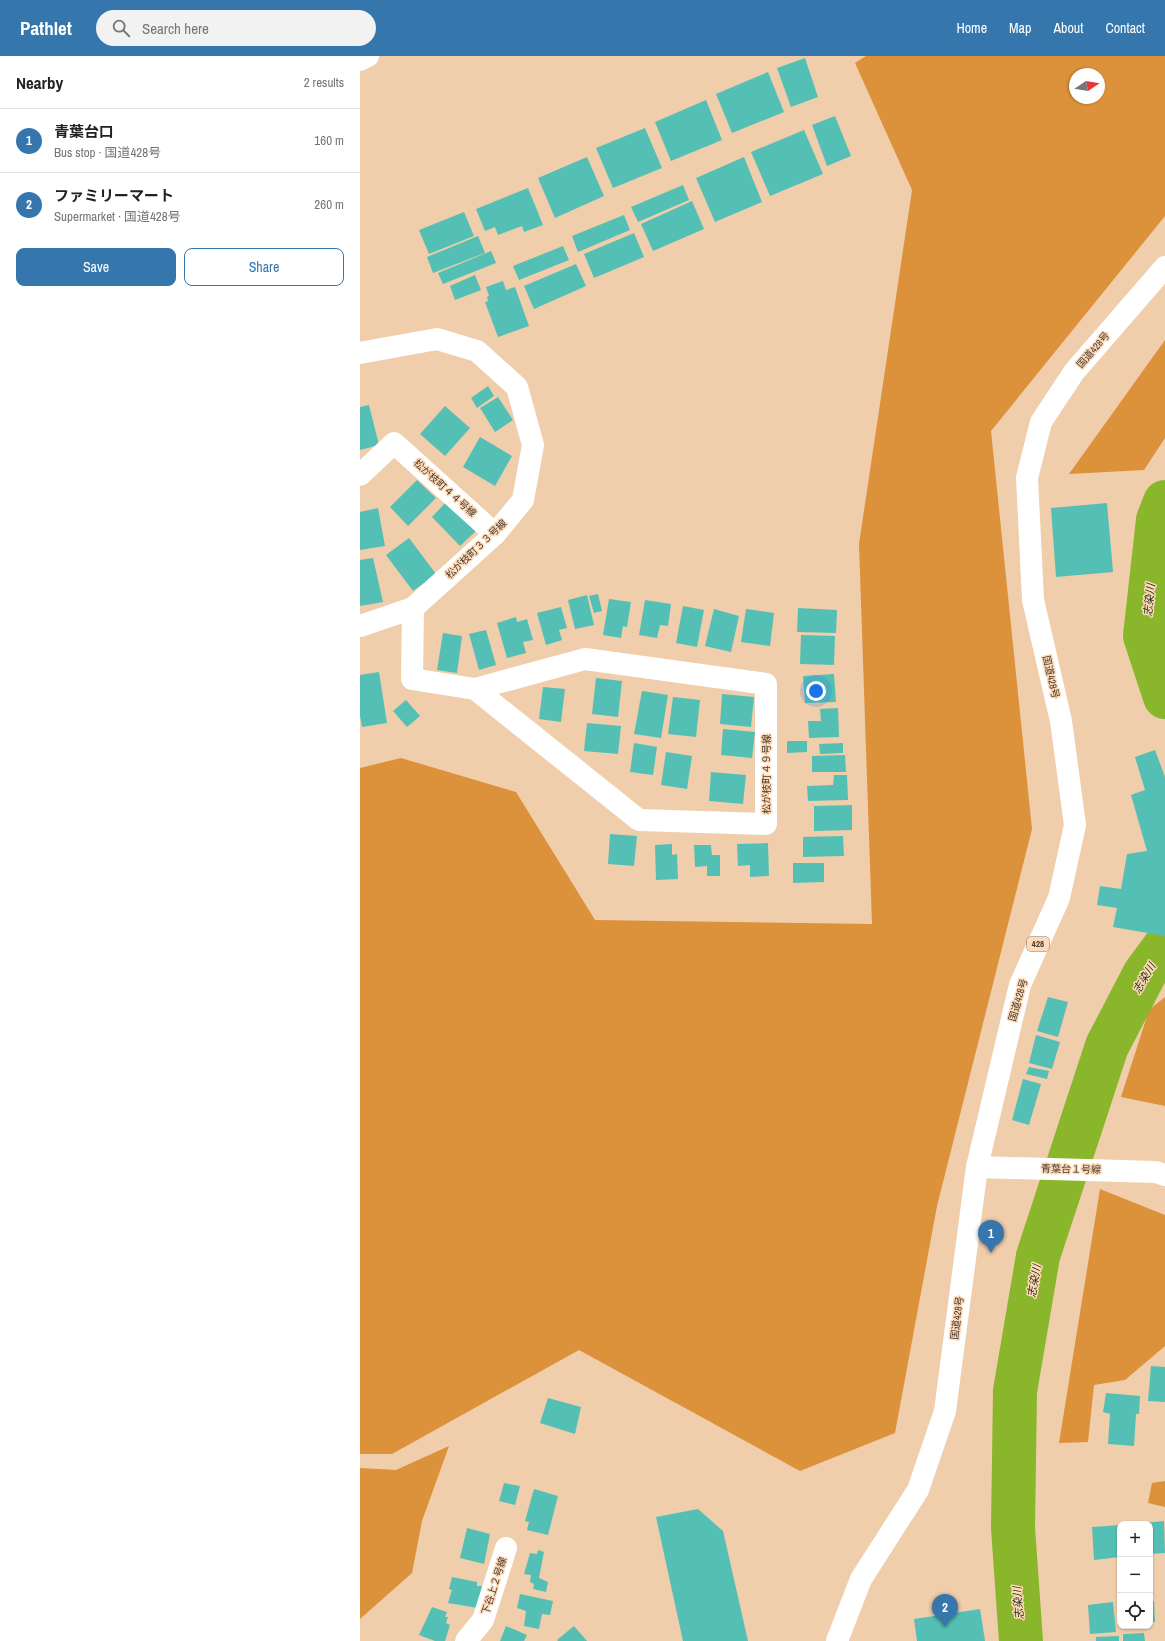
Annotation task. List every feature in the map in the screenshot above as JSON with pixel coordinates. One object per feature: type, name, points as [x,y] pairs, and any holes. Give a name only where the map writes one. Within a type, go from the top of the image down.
[{"type":"main road","points":[[360,60],[368,56]]},
{"type":"main road","name":"国道428号","points":[[837,1641],[861,1579],[918,1490],[946,1411],[977,1167],[1020,985],[1059,898],[1075,825],[1061,721],[1033,600],[1027,478],[1041,422],[1074,372],[1165,267]]},
{"type":"main road","name":"松が枝町３３号線","points":[[360,353],[437,339],[477,351],[517,387],[533,446],[523,500],[495,534],[413,608],[360,626]]},
{"type":"main road","name":"松が枝町４４号線","points":[[360,475],[394,443],[495,534]]},
{"type":"main road","name":"松が枝町４９号線","points":[[413,608],[412,679],[475,689],[585,659],[766,684],[766,824],[639,820],[475,689]]},
{"type":"main road","name":"青葉台１号線","points":[[977,1167],[1160,1173]]},
{"type":"main road","name":"下谷上２号線","points":[[466,1641],[483,1620],[506,1548]]},
{"type":"shaded area","points":[[866,56],[1165,56],[1165,216],[991,431],[1032,829],[937,1206],[895,1433],[800,1471],[579,1350],[392,1454],[360,1454],[360,768],[401,758],[516,792],[595,920],[872,924],[859,544],[912,190],[855,63]]},
{"type":"shaded area","points":[[1165,340],[1165,438],[1144,470],[1069,474]]},
{"type":"shaded area","points":[[1165,997],[1165,1106],[1121,1097],[1149,1010]]},
{"type":"shaded area","points":[[1100,1189],[1165,1215],[1165,1346],[1125,1380],[1094,1385],[1088,1442],[1059,1443]]},
{"type":"shaded area","points":[[449,1446],[422,1521],[412,1573],[360,1619],[360,1468],[396,1470]]},
{"type":"shaded area","points":[[1165,1481],[1165,1507],[1148,1503],[1152,1483]]},
{"type":"building","points":[[805,58],[818,97],[791,107],[777,68]]},
{"type":"building","points":[[768,72],[784,112],[732,133],[716,94]]},
{"type":"building","points":[[706,100],[722,140],[671,161],[655,122]]},
{"type":"building","points":[[835,116],[851,156],[827,166],[812,125]]},
{"type":"building","points":[[645,128],[662,168],[613,188],[596,148]]},
{"type":"building","points":[[804,130],[823,174],[770,196],[751,152]]},
{"type":"building","points":[[587,157],[604,196],[555,218],[538,178]]},
{"type":"building","points":[[744,157],[762,202],[715,222],[696,178]]},
{"type":"building","points":[[683,185],[689,200],[638,222],[631,207]]},
{"type":"building","points":[[528,188],[543,225],[524,232],[522,226],[498,235],[495,227],[485,231],[476,209]]},
{"type":"building","points":[[692,201],[704,229],[653,251],[641,224]]},
{"type":"building","points":[[464,212],[474,236],[429,254],[419,230]]},
{"type":"building","points":[[624,215],[630,230],[578,252],[572,236]]},
{"type":"building","points":[[634,233],[644,257],[594,278],[584,254]]},
{"type":"building","points":[[478,236],[485,253],[433,273],[427,257]]},
{"type":"building","points":[[563,246],[569,260],[519,280],[513,266]]},
{"type":"building","points":[[491,251],[496,263],[443,284],[438,273]]},
{"type":"building","points":[[576,264],[586,286],[534,309],[524,286]]},
{"type":"building","points":[[475,275],[481,290],[455,300],[450,286]]},
{"type":"building","points":[[503,281],[506,290],[515,287],[529,326],[498,337],[485,302],[488,301],[487,297],[489,296],[486,287]]},
{"type":"building","points":[[488,386],[494,396],[477,408],[471,398]]},
{"type":"building","points":[[498,397],[513,420],[495,432],[480,408]]},
{"type":"building","points":[[369,405],[379,445],[360,450],[360,407]]},
{"type":"building","points":[[445,406],[470,428],[445,456],[420,434]]},
{"type":"building","points":[[480,437],[512,456],[495,486],[463,467]]},
{"type":"building","points":[[417,480],[436,498],[408,526],[390,507]]},
{"type":"building","points":[[447,501],[476,531],[460,546],[432,517]]},
{"type":"building","points":[[1107,503],[1113,572],[1056,577],[1051,508]]},
{"type":"building","points":[[378,508],[385,546],[360,550],[360,512]]},
{"type":"building","points":[[409,538],[436,574],[413,591],[386,555]]},
{"type":"building","points":[[373,558],[383,602],[360,606],[360,560]]},
{"type":"building","points":[[598,594],[602,611],[594,613],[589,596]]},
{"type":"building","points":[[587,595],[594,625],[575,629],[568,600]]},
{"type":"building","points":[[609,599],[631,602],[627,627],[623,626],[621,638],[603,635]]},
{"type":"building","points":[[645,600],[671,604],[668,626],[660,625],[657,638],[639,635]]},
{"type":"building","points":[[683,606],[704,610],[697,647],[676,643]]},
{"type":"building","points":[[561,607],[567,628],[559,630],[562,640],[546,645],[537,613]]},
{"type":"building","points":[[798,608],[837,610],[836,633],[797,632]]},
{"type":"building","points":[[714,609],[739,616],[731,652],[705,646]]},
{"type":"building","points":[[746,609],[774,613],[770,646],[741,642]]},
{"type":"building","points":[[516,617],[517,622],[527,619],[533,640],[523,642],[526,653],[507,658],[497,623]]},
{"type":"building","points":[[486,630],[496,665],[479,670],[469,634]]},
{"type":"building","points":[[443,633],[462,636],[457,673],[437,670]]},
{"type":"building","points":[[801,635],[835,636],[834,665],[800,664]]},
{"type":"building","points":[[379,672],[387,723],[362,727],[360,716],[360,675]]},
{"type":"building","points":[[834,674],[836,702],[805,703],[803,676]]},
{"type":"building","points":[[596,678],[622,681],[618,717],[592,714]]},
{"type":"building","points":[[543,687],[565,689],[561,722],[539,719]]},
{"type":"building","points":[[642,691],[668,695],[661,738],[634,734]]},
{"type":"building","points":[[722,694],[754,697],[751,727],[720,724]]},
{"type":"building","points":[[673,697],[700,700],[696,737],[668,734]]},
{"type":"building","points":[[406,700],[420,716],[407,727],[393,711]]},
{"type":"building","points":[[838,708],[839,737],[809,738],[808,721],[821,721],[820,709]]},
{"type":"building","points":[[587,723],[621,726],[618,754],[584,751]]},
{"type":"building","points":[[723,729],[755,732],[752,758],[721,755]]},
{"type":"building","points":[[787,741],[807,741],[807,752],[787,753]]},
{"type":"building","points":[[634,743],[657,747],[653,775],[630,772]]},
{"type":"building","points":[[843,743],[843,753],[820,754],[819,744]]},
{"type":"building","points":[[1155,750],[1165,777],[1165,936],[1113,927],[1117,908],[1097,905],[1100,886],[1121,889],[1127,854],[1147,851],[1131,795],[1145,790],[1135,757]]},
{"type":"building","points":[[666,752],[692,756],[687,789],[661,785]]},
{"type":"building","points":[[845,755],[846,772],[812,772],[812,756]]},
{"type":"building","points":[[711,772],[746,775],[743,804],[709,801]]},
{"type":"building","points":[[834,775],[847,775],[848,800],[808,801],[807,786],[833,785]]},
{"type":"building","points":[[852,805],[852,830],[814,831],[814,806]]},
{"type":"building","points":[[610,834],[637,836],[634,866],[608,864]]},
{"type":"building","points":[[843,836],[844,856],[803,857],[803,837]]},
{"type":"building","points":[[768,843],[769,876],[750,877],[750,865],[738,866],[737,844]]},
{"type":"building","points":[[672,844],[672,855],[677,854],[678,879],[656,880],[655,845]]},
{"type":"building","points":[[694,845],[711,845],[712,855],[720,855],[720,876],[707,876],[707,866],[695,867]]},
{"type":"building","points":[[793,863],[824,863],[824,882],[793,883]]},
{"type":"building","points":[[1048,997],[1068,1002],[1058,1037],[1037,1031]]},
{"type":"building","points":[[1036,1035],[1060,1042],[1052,1069],[1029,1063]]},
{"type":"building","points":[[1029,1067],[1049,1071],[1047,1079],[1026,1074]]},
{"type":"building","points":[[1023,1079],[1041,1084],[1029,1125],[1012,1120]]},
{"type":"building","points":[[1151,1366],[1165,1367],[1165,1402],[1148,1401]]},
{"type":"building","points":[[1106,1393],[1140,1396],[1139,1414],[1136,1414],[1134,1446],[1108,1444],[1110,1414],[1103,1412]]},
{"type":"building","points":[[548,1398],[581,1407],[575,1434],[540,1423]]},
{"type":"building","points":[[504,1483],[520,1486],[515,1505],[499,1501]]},
{"type":"building","points":[[534,1489],[558,1496],[548,1535],[527,1530],[529,1522],[525,1521]]},
{"type":"building","points":[[698,1509],[723,1531],[748,1641],[683,1641],[656,1517]]},
{"type":"building","points":[[1164,1521],[1165,1553],[1153,1554],[1153,1522]]},
{"type":"building","points":[[1117,1525],[1117,1557],[1094,1560],[1092,1527]]},
{"type":"building","points":[[467,1528],[490,1534],[484,1564],[460,1558]]},
{"type":"building","points":[[538,1550],[544,1552],[539,1578],[548,1582],[546,1592],[533,1589],[534,1584],[530,1582],[531,1575],[524,1574],[530,1553],[537,1554]]},
{"type":"building","points":[[452,1577],[477,1582],[477,1586],[482,1586],[478,1608],[448,1603],[452,1590],[449,1589]]},
{"type":"building","points":[[520,1594],[553,1601],[550,1615],[542,1614],[539,1629],[524,1626],[526,1611],[517,1608]]},
{"type":"building","points":[[1153,1601],[1154,1601],[1155,1622],[1153,1622]]},
{"type":"building","points":[[1113,1602],[1116,1632],[1090,1634],[1088,1605]]},
{"type":"building","points":[[432,1607],[447,1612],[445,1617],[448,1617],[446,1623],[450,1625],[445,1641],[435,1641],[419,1635]]},
{"type":"building","points":[[980,1609],[985,1641],[917,1641],[914,1619]]},
{"type":"building","points":[[506,1626],[527,1635],[524,1641],[500,1641]]},
{"type":"building","points":[[574,1626],[587,1641],[557,1640]]},
{"type":"building","points":[[1144,1633],[1145,1641],[1123,1641],[1123,1634]]},
{"type":"building","points":[[1119,1636],[1119,1641],[1096,1641],[1096,1637]]},
{"type":"waterway","name":"志染川","points":[[1165,502],[1158,520],[1145,636],[1165,697]]},
{"type":"waterway","name":"志染川","points":[[1021,1641],[1013,1528],[1015,1391],[1038,1256],[1107,1046],[1145,973],[1165,946]]},
{"type":"place","name":"青葉台口","points":[[991,1253]]},
{"type":"place","name":"ファミリーマート","points":[[945,1627]]}]
